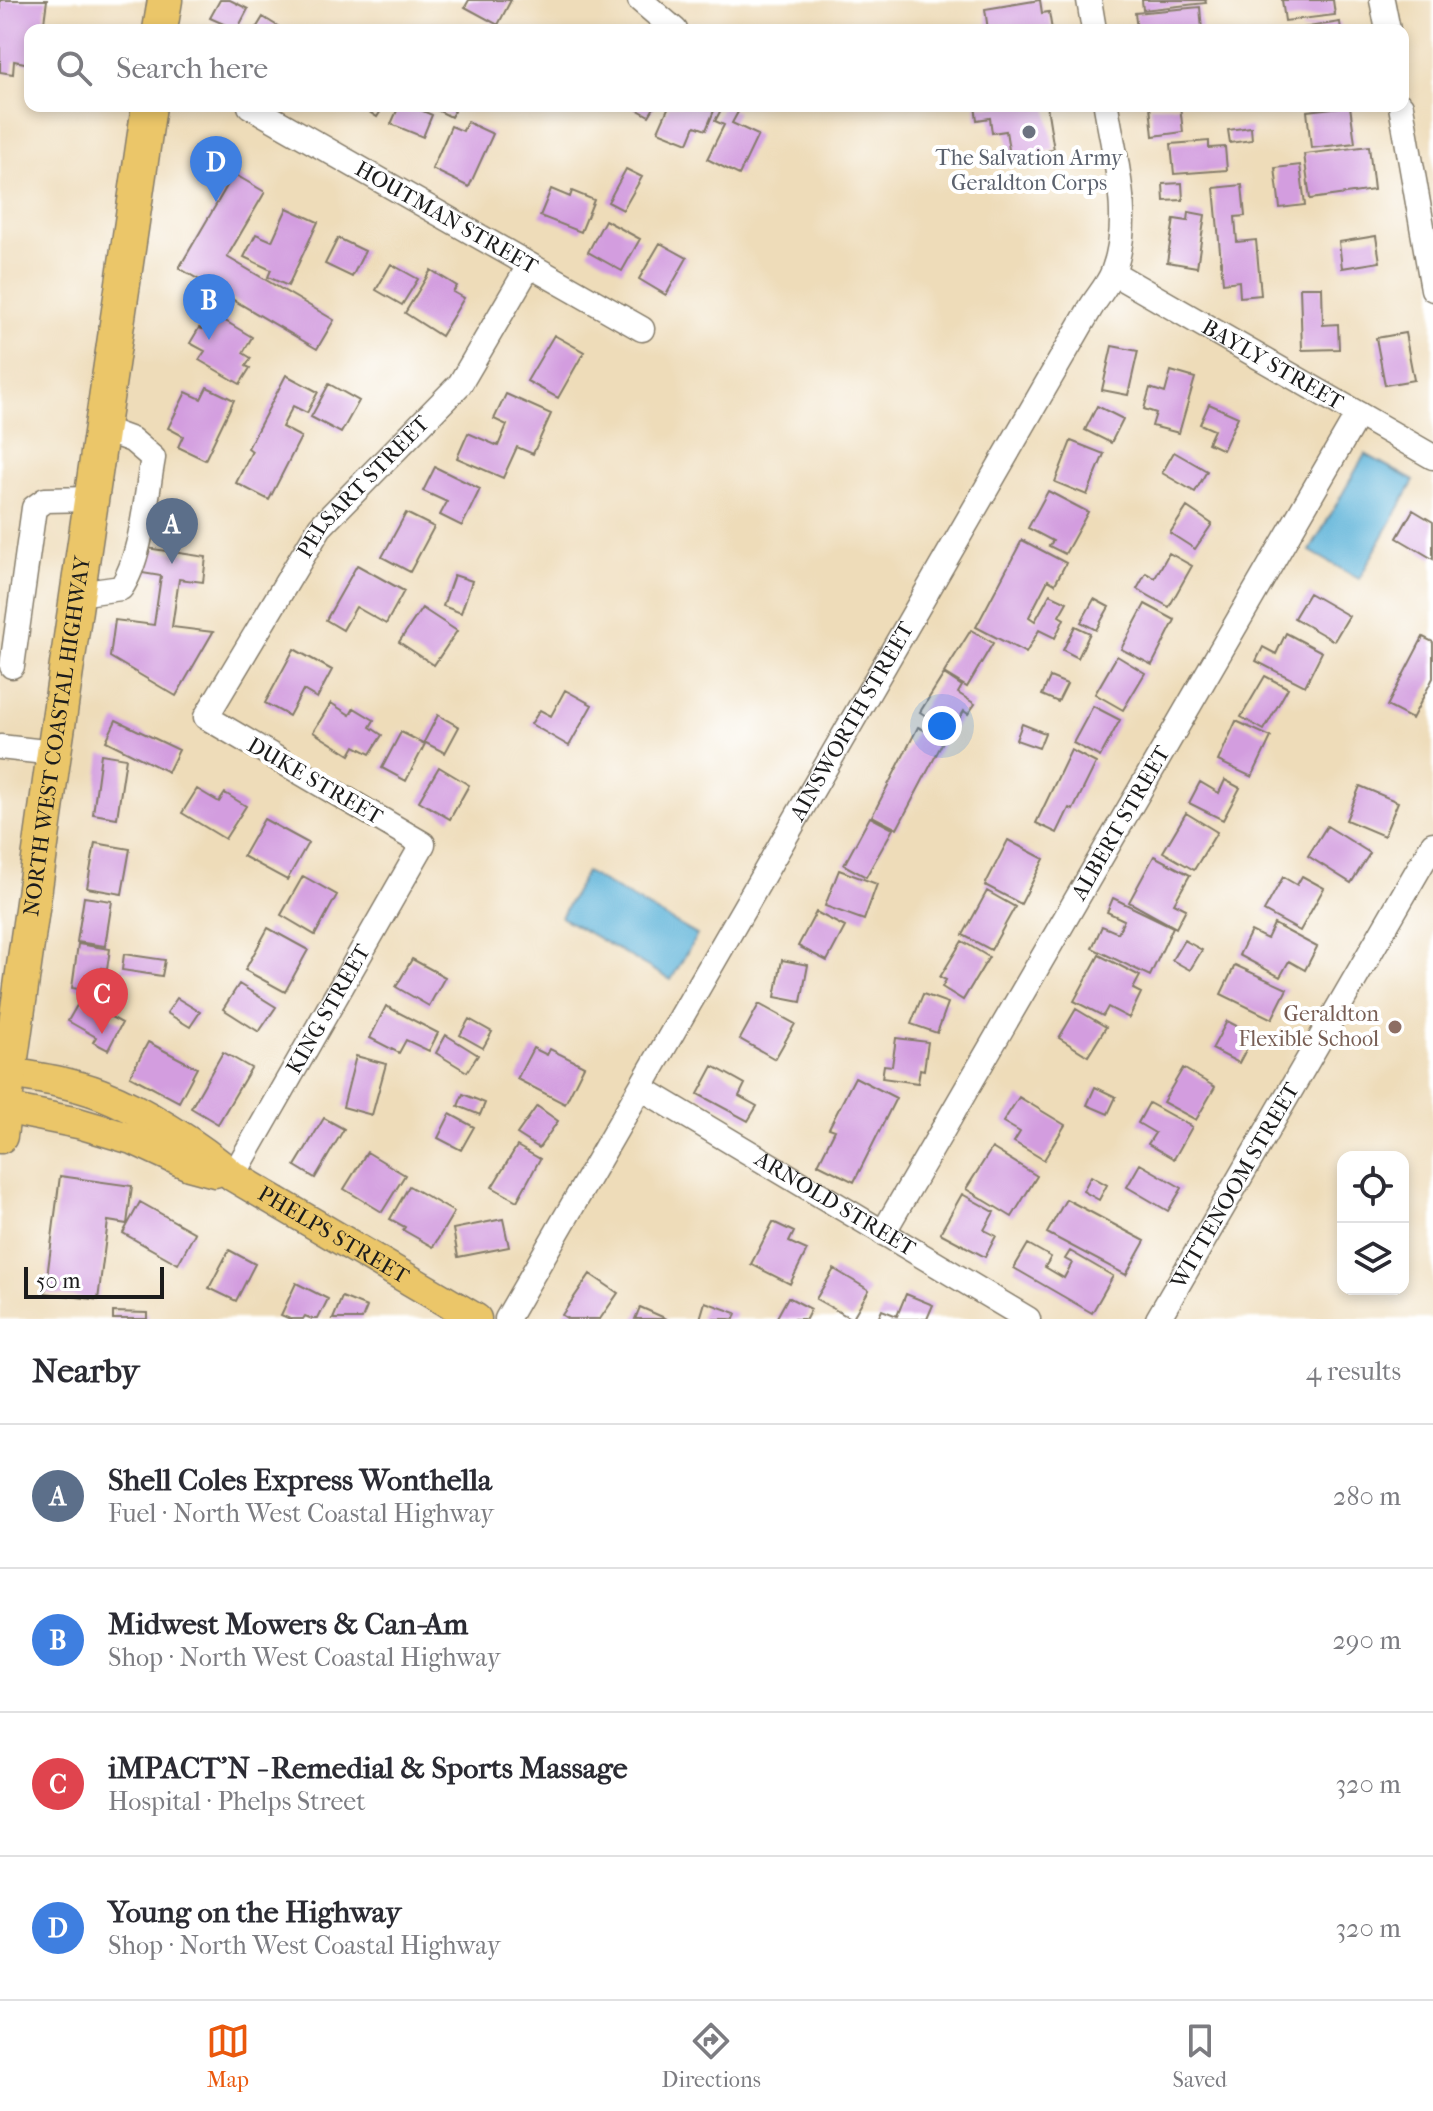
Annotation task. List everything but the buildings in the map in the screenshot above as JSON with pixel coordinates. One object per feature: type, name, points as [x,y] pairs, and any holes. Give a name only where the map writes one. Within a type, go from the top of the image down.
[{"type":"highway","points":[[146,24],[149,0]]},
{"type":"highway","points":[[161,24],[165,0]]},
{"type":"highway","name":"NORTH WEST COASTAL HIGHWAY","points":[[102,429],[135,112]]},
{"type":"highway","name":"NORTH WEST COASTAL HIGHWAY","points":[[2,1122],[148,112]]},
{"type":"main road","name":"PHELPS STREET","points":[[10,1073],[65,1083],[102,1094],[186,1140],[213,1157],[233,1176],[476,1319]]},
{"type":"main road","name":"PHELPS STREET","points":[[2,1122],[93,1127],[135,1140],[189,1165],[233,1176]]},
{"type":"street","points":[[640,0],[666,24]]},
{"type":"street","points":[[1089,0],[1093,24]]},
{"type":"street","points":[[1382,0],[1387,24]]},
{"type":"street","name":"HOUTMAN STREET","points":[[260,112],[642,329]]},
{"type":"street","name":"AINSWORTH STREET","points":[[507,1319],[1113,273],[1123,234],[1122,198],[1107,112]]},
{"type":"street","points":[[1402,112],[1433,289]]},
{"type":"street","name":"PELSART STREET","points":[[206,717],[320,527],[460,384],[529,266]]},
{"type":"street","name":"BAYLY STREET","points":[[1113,273],[1433,457]]},
{"type":"street","name":"ALBERT STREET","points":[[883,1233],[1358,414]]},
{"type":"street","points":[[78,594],[121,588],[129,577],[153,458],[132,440],[102,429]]},
{"type":"street","points":[[12,666],[34,508],[45,500],[92,499]]},
{"type":"street","name":"DUKE STREET","points":[[206,717],[423,844]]},
{"type":"street","points":[[0,747],[54,753]]},
{"type":"street","name":"KING STREET","points":[[233,1176],[423,844]]},
{"type":"street","name":"WITTENOOM STREET","points":[[1158,1319],[1433,844]]},
{"type":"street","name":"ARNOLD STREET","points":[[641,1088],[1028,1319]]},
{"type":"water","points":[[1365,454],[1414,481],[1359,579],[1310,551]]},
{"type":"water","points":[[586,872],[697,935],[671,980],[561,917]]},
{"type":"place","name":"The Salvation Army Geraldton Corps","points":[[1029,132]]},
{"type":"place","name":"Young on the Highway","points":[[216,202]]},
{"type":"place","name":"Midwest Mowers & Can-Am","points":[[209,340]]},
{"type":"place","name":"Shell Coles Express Wonthella","points":[[172,564]]},
{"type":"place","name":"Geraldton Flexible School","points":[[1395,1027]]},
{"type":"place","name":"iMPACT'N - Remedial & Sports Massage","points":[[102,1034]]}]
